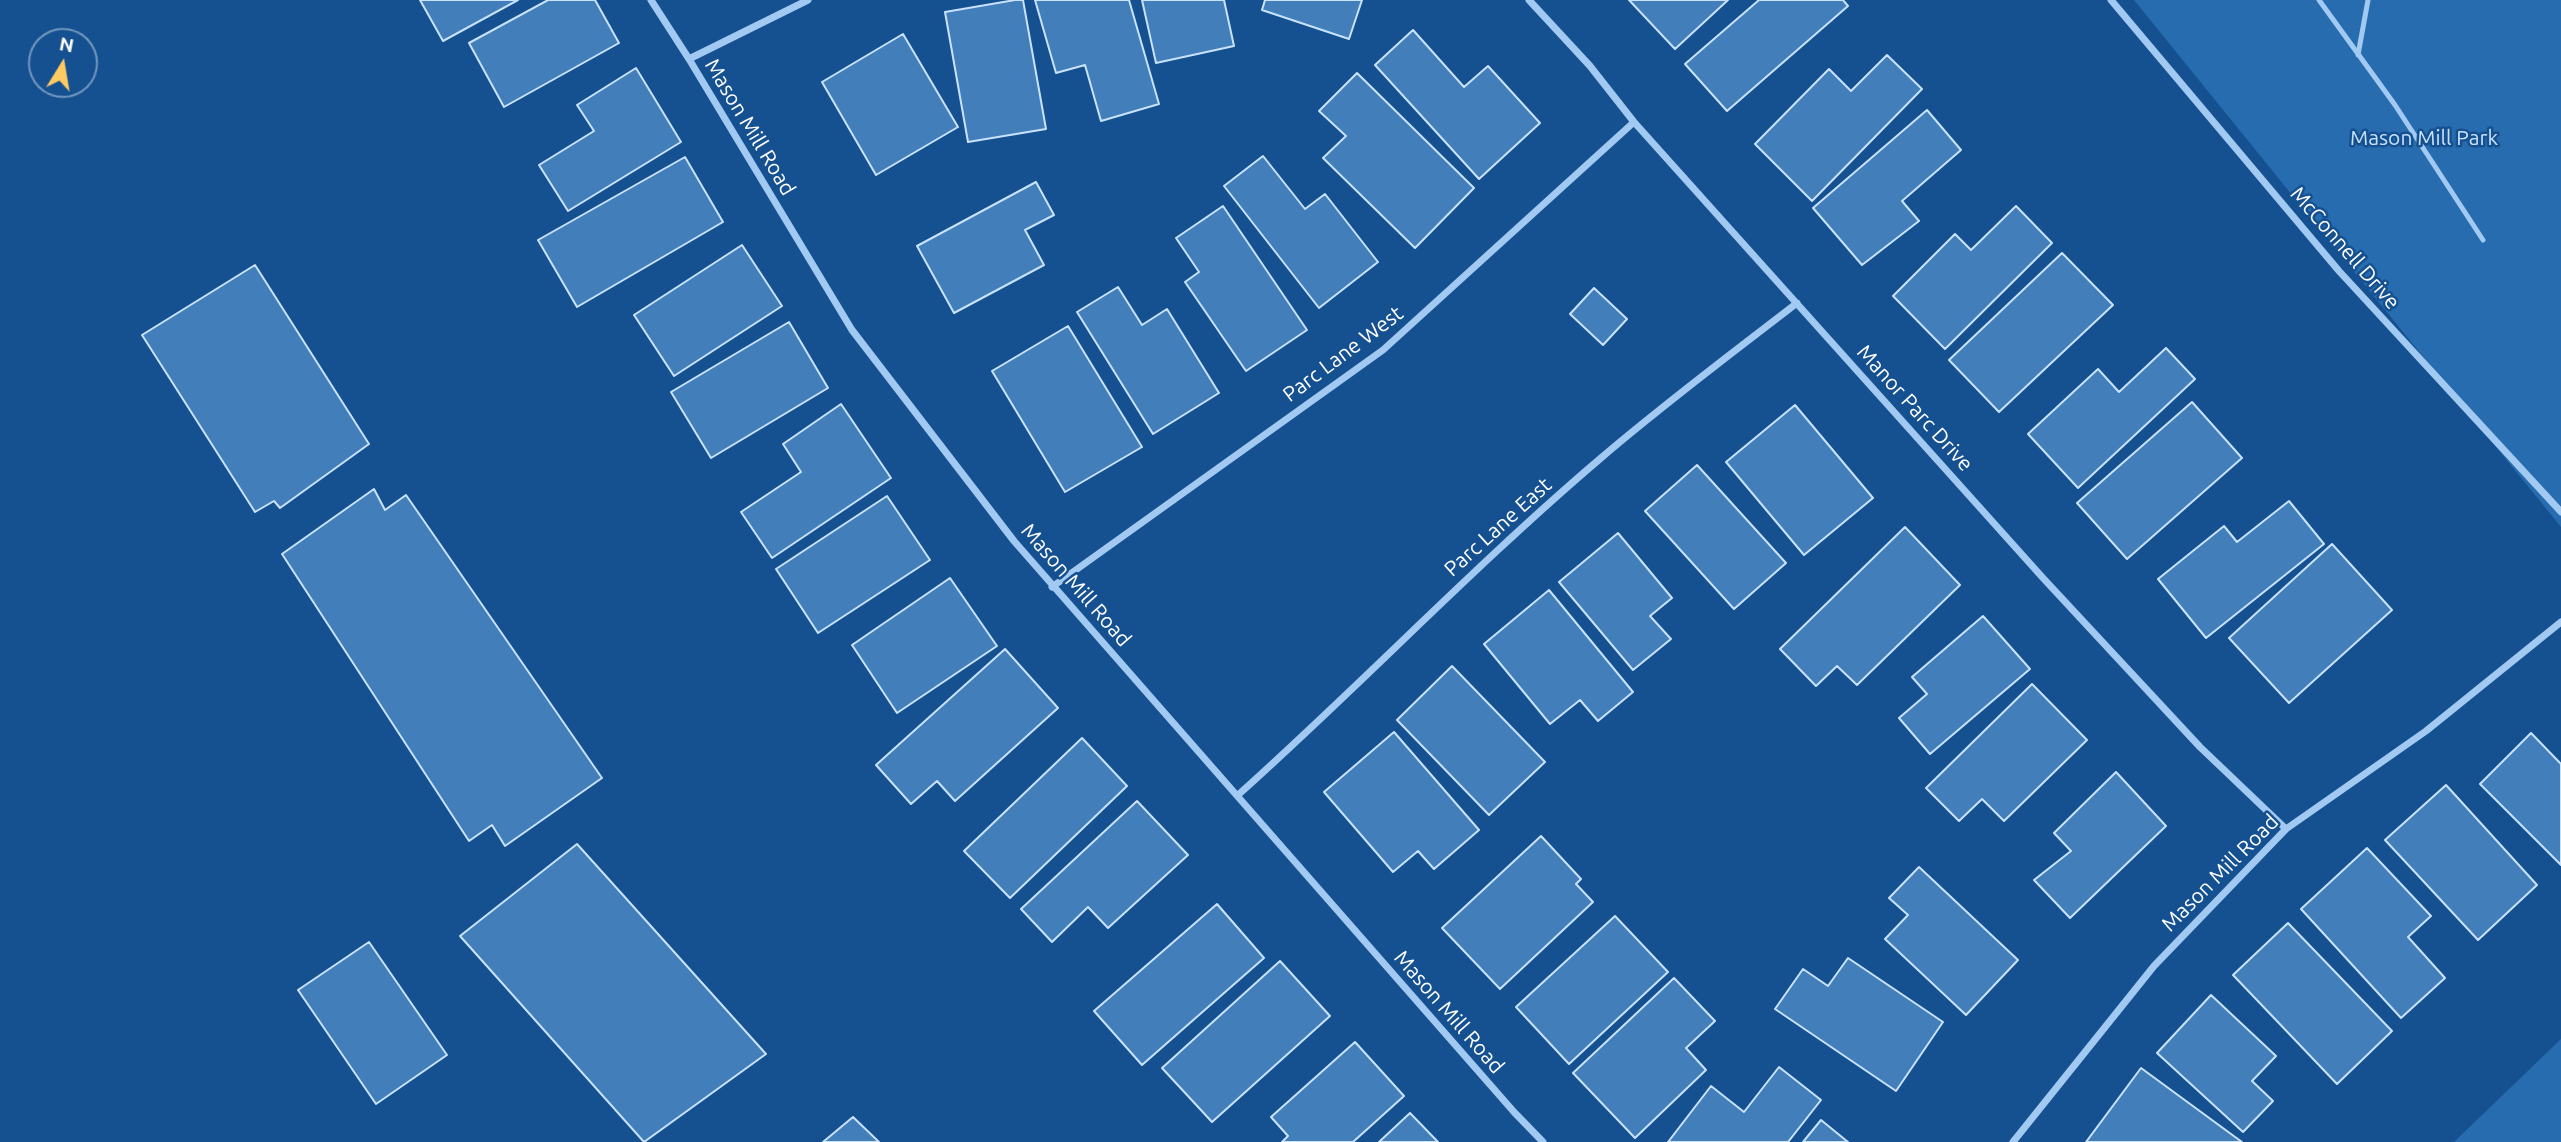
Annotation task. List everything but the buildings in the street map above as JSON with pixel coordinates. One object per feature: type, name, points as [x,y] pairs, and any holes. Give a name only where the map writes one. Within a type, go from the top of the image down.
[{"type":"street","name":"Mason Mill Road","points":[[651,0],[852,330],[1013,541],[1452,1042],[1543,1142]]},
{"type":"street","points":[[689,59],[808,0]]},
{"type":"street","name":"Manor Parc Drive","points":[[1529,0],[1590,66],[1634,122],[2043,578],[2200,747],[2286,829]]},
{"type":"street","name":"McConnell Drive","points":[[2111,0],[2339,271],[2561,512]]},
{"type":"street","name":"Parc Lane West","points":[[1052,587],[1383,349],[1634,122]]},
{"type":"street","name":"Parc Lane East","points":[[1238,795],[1311,729],[1418,624],[1601,458],[1797,303]]},
{"type":"street","name":"Mason Mill Road","points":[[2013,1142],[2154,966],[2286,829],[2426,731],[2561,622]]},
{"type":"lane","points":[[2319,0],[2395,105],[2483,240]]},
{"type":"lane","points":[[2358,55],[2368,0]]},
{"type":"green space","name":"Mason Mill Park","points":[[2134,0],[2561,0],[2561,527]]},
{"type":"green space","points":[[2561,1039],[2561,1142],[2454,1142]]}]
